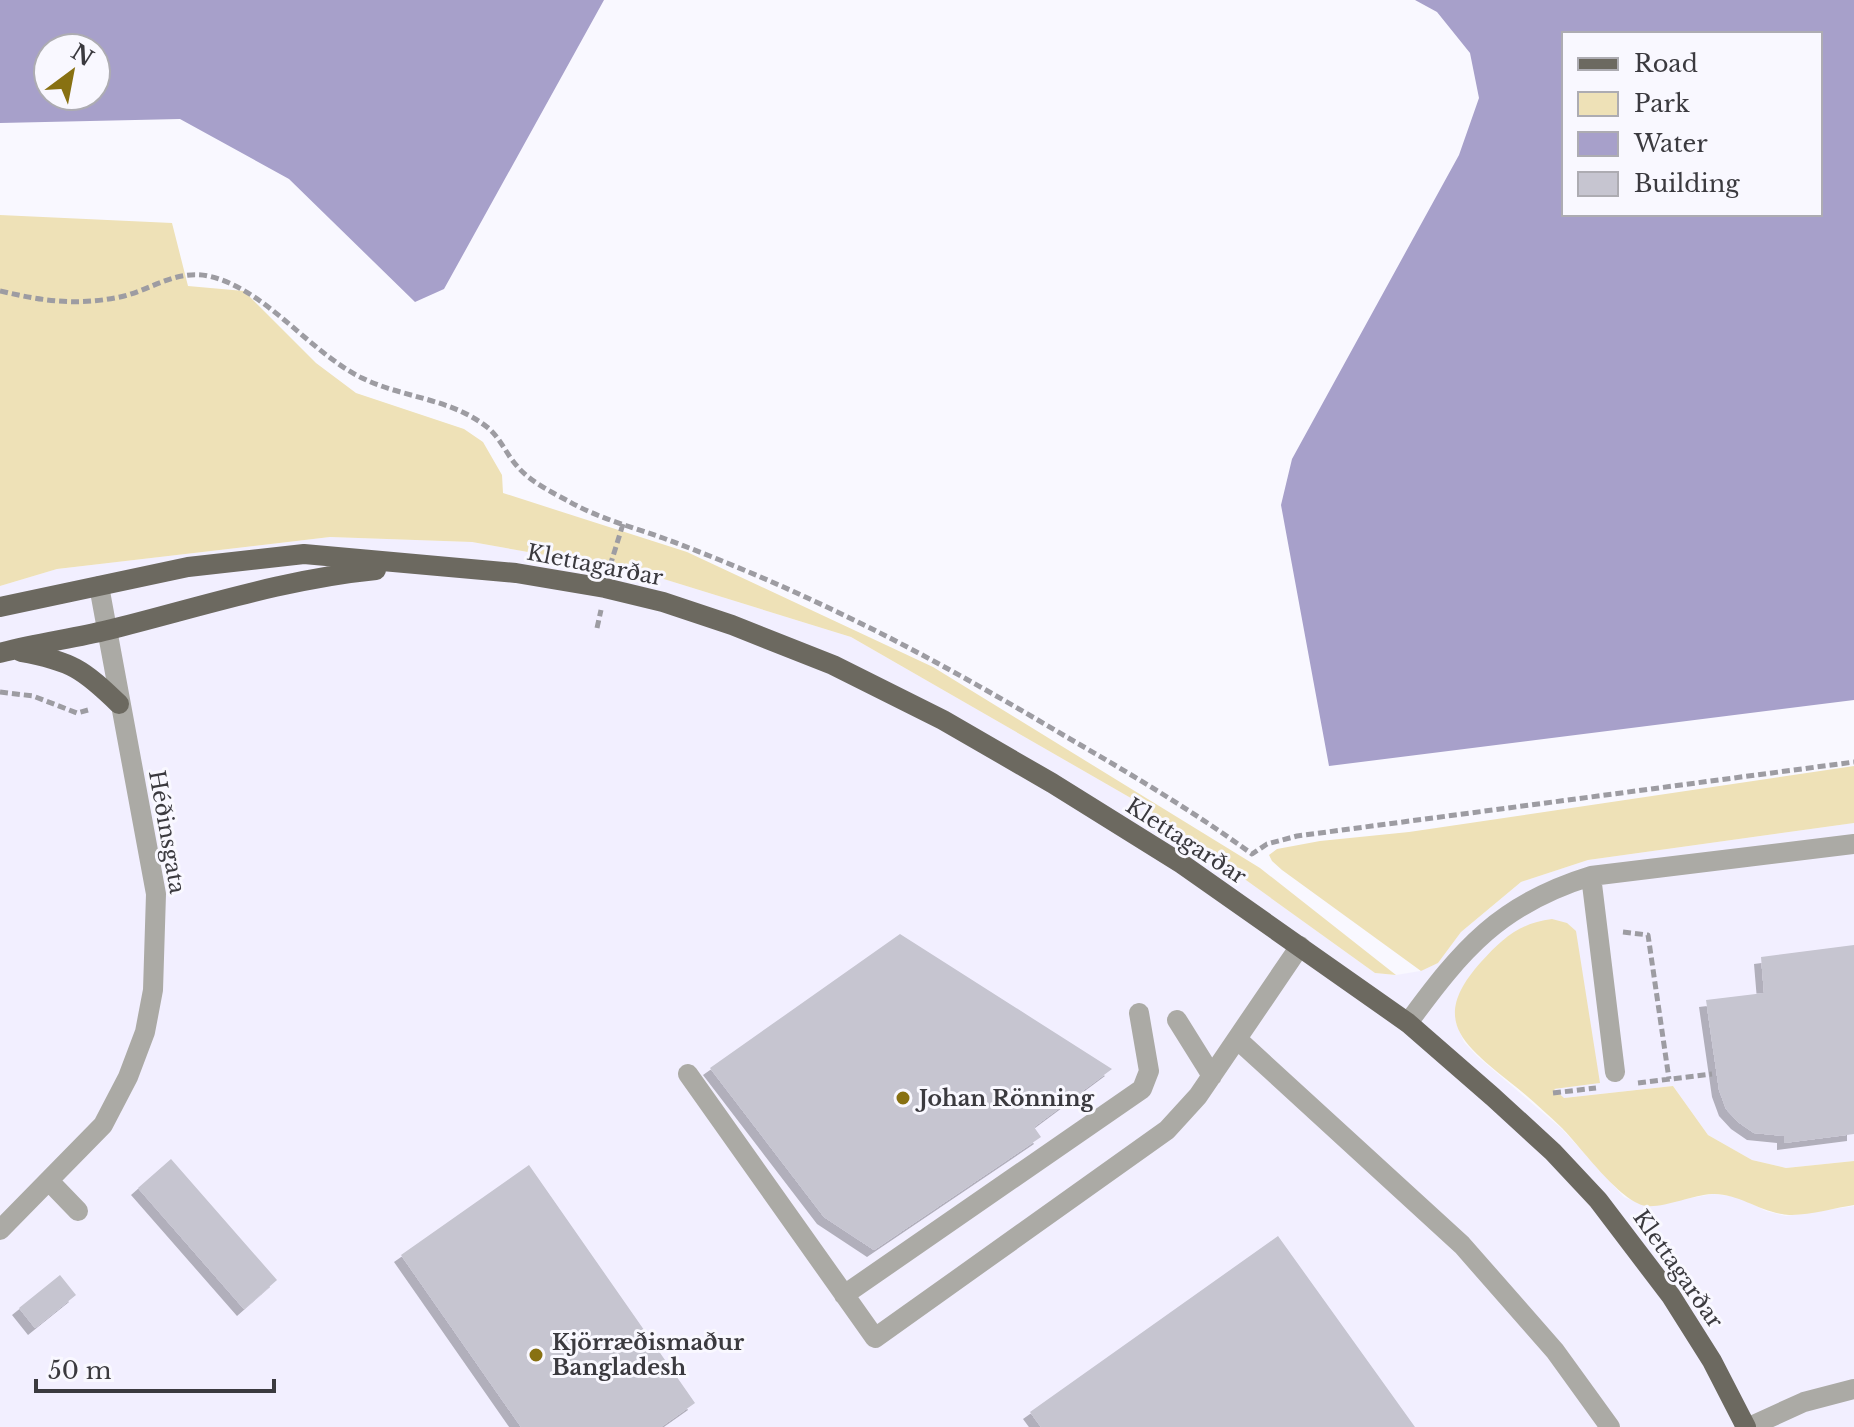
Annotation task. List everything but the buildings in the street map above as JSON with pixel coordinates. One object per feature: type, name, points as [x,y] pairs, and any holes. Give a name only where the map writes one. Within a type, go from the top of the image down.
[{"type":"main road","name":"Klettagarðar","points":[[0,607],[188,567],[304,554],[516,573],[605,588],[663,602],[732,625],[833,665],[943,720],[1052,783],[1182,864],[1408,1023],[1553,1152],[1598,1200],[1671,1296],[1712,1361],[1748,1427]]},
{"type":"main road","name":"Klettagarðar","points":[[5,651],[106,631],[221,599],[342,573],[424,565]]},
{"type":"main road","points":[[5,651],[53,658],[73,665],[91,676],[119,704]]},
{"type":"street","name":"Héðinsgata","points":[[0,1230],[103,1125],[128,1077],[145,1032],[153,990],[156,894],[99,586]]},
{"type":"street","points":[[1408,1023],[1450,966],[1490,927],[1538,896],[1591,876],[1854,844]]},
{"type":"street","points":[[1591,876],[1615,1072]]},
{"type":"street","points":[[688,1074],[875,1338],[1167,1130],[1198,1096],[1300,946]]},
{"type":"street","points":[[844,1295],[1142,1089],[1149,1071],[1139,1013]]},
{"type":"street","points":[[1177,1020],[1212,1076]]},
{"type":"street","points":[[1237,1039],[1462,1245],[1555,1351],[1610,1427]]},
{"type":"street","points":[[50,1182],[78,1211]]},
{"type":"street","points":[[1748,1427],[1804,1402],[1854,1389]]},
{"type":"path","points":[[0,291],[80,304],[124,296],[165,279],[207,276],[244,291],[276,313],[300,336],[361,377],[462,409],[491,429],[519,469],[572,504],[714,557],[815,601],[969,679],[1120,768],[1252,854],[1267,844],[1297,836],[1854,762]]},
{"type":"path","points":[[609,567],[623,524]]},
{"type":"path","points":[[597,628],[601,609]]},
{"type":"path","points":[[0,692],[33,696],[77,713],[88,710]]},
{"type":"path","points":[[1648,935],[1669,1079]]},
{"type":"shaded area","points":[[330,537],[472,542],[641,572],[851,637],[1136,801],[1375,973],[1396,975],[1420,971],[1438,963],[1461,932],[1521,882],[1588,860],[1854,823],[1854,1161],[1786,1168],[1752,1160],[1708,1135],[1673,1086],[1563,1098],[1553,1089],[1599,1083],[1456,1023],[1464,1042],[1477,1056],[1562,1129],[1624,1197],[1646,1206],[1713,1194],[1738,1197],[1766,1211],[1786,1216],[1854,1206],[1854,1427],[0,1427],[0,586],[57,569]]},
{"type":"green space","points":[[0,215],[172,223],[188,286],[244,291],[316,363],[356,393],[464,429],[483,442],[502,475],[503,493],[687,552],[933,667],[1260,868],[1396,975],[1375,973],[1136,801],[851,637],[641,572],[472,542],[330,537],[57,569],[0,586]]},
{"type":"green space","points":[[1854,766],[1854,823],[1588,860],[1521,882],[1461,932],[1438,963],[1421,971],[1282,870],[1269,855],[1277,849],[1320,841],[1409,832]]},
{"type":"green space","points":[[1552,919],[1567,923],[1576,931],[1600,1083],[1554,1089],[1564,1098],[1673,1086],[1708,1135],[1752,1160],[1786,1168],[1854,1161],[1854,1205],[1789,1215],[1730,1196],[1712,1194],[1646,1206],[1613,1185],[1562,1128],[1479,1056],[1458,1030],[1455,1015],[1457,1000],[1465,982],[1481,962],[1512,933],[1530,924]]},
{"type":"water","points":[[0,0],[604,0],[444,289],[415,302],[289,179],[180,119],[0,123]]},
{"type":"water","points":[[1415,0],[1854,0],[1854,700],[1329,766],[1281,505],[1292,459],[1459,155],[1479,98],[1470,53],[1437,12]]},
{"type":"place","name":"Johan Rönning","points":[[903,1098]]},
{"type":"place","name":"Kjörræðismaður Bangladesh","points":[[536,1355]]}]
